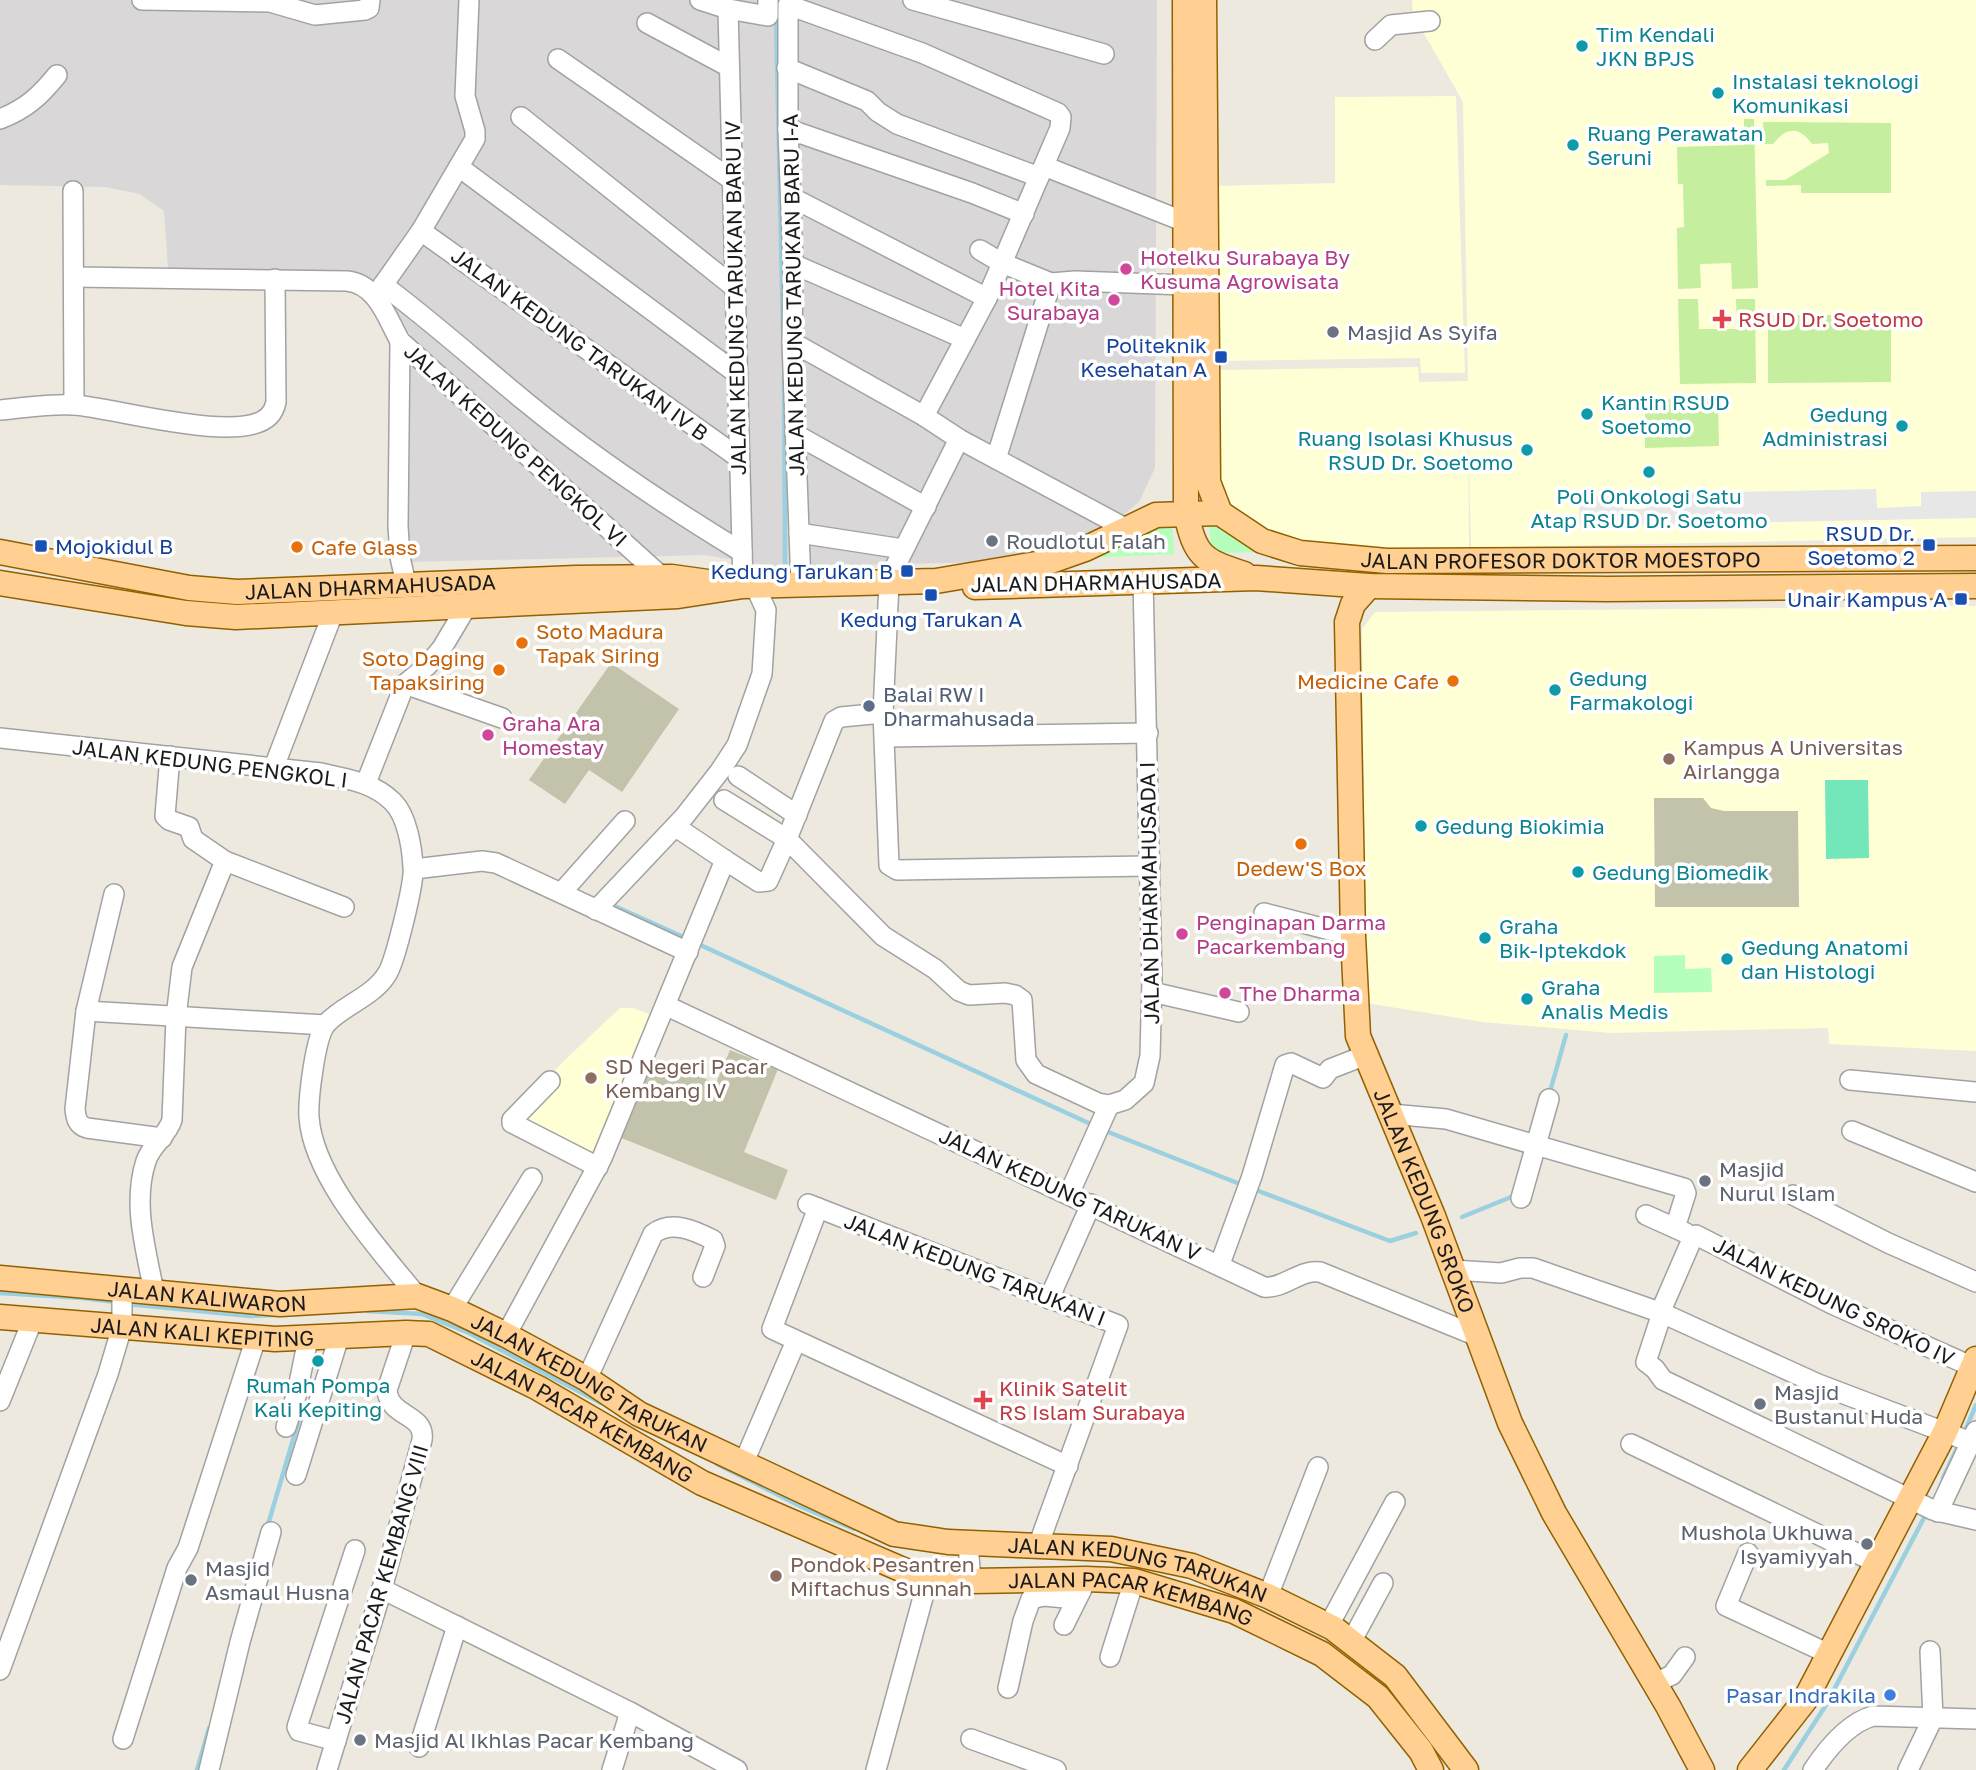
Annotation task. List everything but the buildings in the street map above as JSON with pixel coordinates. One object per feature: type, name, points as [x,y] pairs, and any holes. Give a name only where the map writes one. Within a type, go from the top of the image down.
[{"type":"main road","points":[[1185,0],[1186,514],[1193,542],[1199,552],[1208,559],[1255,578]]},
{"type":"main road","points":[[1156,515],[1220,513],[1208,482],[1204,0]]},
{"type":"main road","points":[[1156,515],[1174,483],[1186,450]]},
{"type":"main road","name":"JALAN PROFESOR DOKTOR MOESTOPO","points":[[1220,513],[1262,541],[1300,553],[1387,561],[1976,558]]},
{"type":"main road","name":"JALAN DHARMAHUSADA","points":[[0,583],[186,613],[236,617],[678,596],[749,586],[936,581],[1048,562],[1084,549],[1156,515]]},
{"type":"main road","name":"JALAN DHARMAHUSADA","points":[[0,552],[189,588],[237,592],[662,577],[749,586]]},
{"type":"main road","points":[[52,591],[58,576],[54,563]]},
{"type":"main road","points":[[82,596],[79,580],[88,569]]},
{"type":"main road","name":"JALAN PROFESOR DOKTOR MOESTOPO","points":[[1255,578],[1369,586],[1607,589],[1976,586]]},
{"type":"main road","name":"JALAN DHARMAHUSADA","points":[[936,581],[984,588],[1143,580],[1255,578]]},
{"type":"main road","name":"JALAN KEDUNG SROKO","points":[[1369,586],[1353,604],[1347,622],[1353,936],[1358,1036],[1453,1270],[1510,1423],[1553,1513],[1655,1683],[1702,1770]]},
{"type":"main road","name":"JALAN KALIWARON","points":[[0,1278],[122,1293],[154,1292],[280,1304],[417,1296]]},
{"type":"main road","name":"JALAN KEDUNG TARUKAN","points":[[417,1296],[452,1309],[506,1335],[587,1380],[639,1414],[894,1534],[969,1546],[1111,1549],[1192,1566],[1268,1596],[1329,1625],[1395,1676],[1466,1770]]},
{"type":"main road","name":"JALAN KALI KEPITING","points":[[0,1317],[256,1338],[308,1339],[406,1333]]},
{"type":"main road","name":"JALAN PACAR KEMBANG","points":[[406,1333],[429,1334],[527,1383],[702,1483],[906,1573],[928,1579],[971,1578],[1081,1589],[1134,1581],[1234,1611],[1322,1654],[1378,1697],[1421,1751],[1432,1770]]},
{"type":"main road","points":[[1750,1770],[1805,1700],[1877,1563],[1925,1506],[1965,1437],[1974,1370]]},
{"type":"street","points":[[142,0],[270,2],[322,15],[365,10],[369,8],[370,0]]},
{"type":"street","points":[[379,290],[421,231],[475,134],[466,96],[469,0]]},
{"type":"street","points":[[701,0],[728,9],[811,11],[922,53],[1058,113],[1061,117],[1060,128],[987,298],[924,416]]},
{"type":"street","points":[[913,0],[1104,54]]},
{"type":"street","name":"JALAN KEDUNG TARUKAN BARU IV","points":[[596,910],[678,823],[720,771],[737,745],[762,674],[766,610],[749,586],[741,552],[728,9]]},
{"type":"street","name":"JALAN KEDUNG TARUKAN BARU I-A","points":[[778,12],[788,68],[793,264],[792,342],[801,585]]},
{"type":"street","points":[[1375,40],[1391,25],[1430,21]]},
{"type":"street","points":[[647,23],[729,67]]},
{"type":"street","points":[[558,58],[732,180]]},
{"type":"street","points":[[788,68],[867,101],[877,112],[897,124],[1185,222]]},
{"type":"street","points":[[0,119],[39,98],[57,75]]},
{"type":"street","points":[[521,117],[734,287]]},
{"type":"street","points":[[788,129],[972,192],[1024,214]]},
{"type":"street","points":[[459,167],[736,373]]},
{"type":"street","points":[[73,191],[74,405]]},
{"type":"street","points":[[791,197],[987,298]]},
{"type":"street","name":"JALAN KEDUNG TARUKAN IV B","points":[[421,231],[739,458]]},
{"type":"street","points":[[980,250],[1002,263],[1051,283],[1075,281],[1185,285]]},
{"type":"street","points":[[793,264],[965,339]]},
{"type":"street","points":[[75,277],[356,282],[379,290],[415,309],[529,405],[678,513],[741,552]]},
{"type":"street","points":[[0,410],[74,405],[209,427],[242,426],[267,419],[276,402],[275,279]]},
{"type":"street","points":[[996,459],[1051,283]]},
{"type":"street","name":"JALAN KEDUNG PENGKOL VI","points":[[379,290],[400,341],[662,577]]},
{"type":"street","points":[[400,341],[398,526],[400,557],[416,609]]},
{"type":"street","points":[[792,342],[924,416],[959,439],[1127,528]]},
{"type":"street","points":[[795,434],[926,508]]},
{"type":"street","points":[[959,439],[903,549],[889,583],[883,713],[888,861],[891,867],[897,870],[1150,866]]},
{"type":"street","points":[[799,533],[903,549]]},
{"type":"street","name":"JALAN DHARMAHUSADA I","points":[[1103,1120],[1144,1083],[1150,1056],[1152,992],[1143,580]]},
{"type":"street","points":[[366,783],[405,684],[434,657],[467,606]]},
{"type":"street","points":[[274,767],[333,612]]},
{"type":"street","points":[[405,684],[502,718]]},
{"type":"street","points":[[679,829],[759,882],[765,883],[788,839],[834,721],[841,717],[883,713]]},
{"type":"street","points":[[885,737],[1148,733]]},
{"type":"street","name":"JALAN KEDUNG PENGKOL I","points":[[0,737],[320,773],[366,783],[394,803],[406,826],[414,869],[394,958],[388,973],[371,991],[325,1025]]},
{"type":"street","points":[[170,756],[165,816],[169,820],[190,827],[193,839],[225,860],[344,906]]},
{"type":"street","points":[[738,776],[797,815]]},
{"type":"street","points":[[724,800],[788,839],[883,936],[935,969],[959,991],[977,994],[1005,993],[1022,1000],[1026,1060],[1036,1074],[1098,1103],[1103,1120],[1069,1194]]},
{"type":"street","points":[[562,892],[625,821]]},
{"type":"street","points":[[154,1292],[140,1217],[140,1192],[146,1162],[172,1120],[176,1017],[182,967],[225,860]]},
{"type":"street","points":[[414,869],[486,860],[507,866],[596,910],[690,945]]},
{"type":"street","points":[[506,1335],[598,1167],[667,1006],[725,860]]},
{"type":"street","points":[[114,894],[86,1011],[75,1109],[78,1122],[87,1128],[162,1138]]},
{"type":"street","points":[[1264,913],[1353,936]]},
{"type":"street","points":[[1152,992],[1239,1012]]},
{"type":"street","name":"JALAN KEDUNG TARUKAN V","points":[[667,1006],[1267,1287],[1310,1271],[1320,1272],[1478,1336]]},
{"type":"street","points":[[86,1011],[325,1025],[312,1069],[309,1116],[314,1147],[329,1176],[364,1229],[417,1296]]},
{"type":"street","points":[[1220,1264],[1252,1176],[1284,1065],[1291,1063],[1322,1078],[1330,1069],[1366,1055]]},
{"type":"street","points":[[1850,1080],[1976,1092]]},
{"type":"street","points":[[550,1081],[512,1123],[598,1167]]},
{"type":"street","points":[[1521,1198],[1533,1143],[1549,1099]]},
{"type":"street","points":[[1391,1114],[1433,1116],[1684,1188],[1686,1193],[1675,1228]]},
{"type":"street","points":[[1852,1131],[1976,1182]]},
{"type":"street","points":[[452,1309],[532,1178]]},
{"type":"street","points":[[1793,1195],[1888,1243],[1976,1282]]},
{"type":"street","points":[[1049,1299],[1091,1204]]},
{"type":"street","name":"JALAN KEDUNG TARUKAN I","points":[[796,1341],[772,1329],[813,1206],[1116,1324],[1118,1327],[1038,1546]]},
{"type":"street","points":[[1646,1215],[1693,1237]]},
{"type":"street","points":[[587,1380],[653,1234],[665,1226],[675,1226],[711,1238],[715,1246],[703,1277]]},
{"type":"street","name":"JALAN KEDUNG SROKO IV","points":[[1925,1506],[1663,1380],[1646,1362],[1661,1313],[1693,1237],[1698,1236],[1832,1304],[1974,1370]]},
{"type":"street","points":[[1453,1270],[1502,1273],[1533,1268],[1661,1313],[1818,1384],[1965,1437]]},
{"type":"street","points":[[0,1670],[108,1374],[122,1325],[122,1293]]},
{"type":"street","points":[[0,1401],[33,1319]]},
{"type":"street","name":"JALAN PACAR KEMBANG VIII","points":[[327,1770],[382,1589],[423,1434],[419,1424],[393,1406],[387,1396],[406,1333]]},
{"type":"street","points":[[296,1475],[339,1337]]},
{"type":"street","points":[[123,1739],[177,1568],[188,1548],[256,1338]]},
{"type":"street","points":[[286,1427],[297,1393],[308,1339]]},
{"type":"street","points":[[744,1462],[796,1341],[1068,1466]]},
{"type":"street","points":[[1631,1444],[1877,1563]]},
{"type":"street","points":[[1268,1596],[1318,1467]]},
{"type":"street","points":[[1329,1625],[1395,1502]]},
{"type":"street","points":[[1925,1506],[1976,1520]]},
{"type":"street","points":[[209,1770],[271,1532]]},
{"type":"street","points":[[969,1546],[971,1578]]},
{"type":"street","points":[[336,1741],[299,1731],[297,1727],[355,1550]]},
{"type":"street","points":[[1748,1553],[1726,1606],[1829,1654]]},
{"type":"street","points":[[876,1770],[928,1579]]},
{"type":"street","points":[[1110,1657],[1134,1581]]},
{"type":"street","points":[[1351,1642],[1383,1583]]},
{"type":"street","points":[[382,1589],[630,1712],[737,1770]]},
{"type":"street","points":[[1064,1625],[1081,1589]]},
{"type":"street","points":[[1008,1688],[1023,1621],[1031,1599],[1081,1589]]},
{"type":"street","points":[[418,1747],[457,1626]]},
{"type":"street","points":[[1908,1770],[1933,1718],[1930,1651]]},
{"type":"street","points":[[1655,1683],[1672,1675],[1685,1657]]},
{"type":"street","points":[[612,1770],[630,1712]]},
{"type":"street","points":[[1813,1770],[1824,1754],[1861,1720],[1873,1716],[1976,1719]]},
{"type":"street","points":[[971,1739],[1056,1770]]},
{"type":"shaded area","points":[[0,0],[1157,0],[1155,468],[1139,502],[1117,520],[1071,545],[987,562],[778,567],[704,555],[408,562],[411,334],[378,313],[353,273],[168,268],[164,211],[140,194],[105,187],[0,185]]},
{"type":"shaded area","name":"RSUD Dr. Soetomo","points":[[1412,0],[1976,0],[1976,537],[1471,548],[1468,427],[1469,548],[1299,549],[1243,520],[1218,487],[1217,370],[1418,367],[1419,382],[1468,381],[1463,102],[1413,14]]},
{"type":"shaded area","points":[[1456,96],[1465,373],[1421,373],[1420,358],[1218,361],[1215,186],[1335,183],[1335,97]]},
{"type":"shaded area","points":[[1876,489],[1877,508],[1921,506],[1921,492],[1976,491],[1976,518],[1580,526],[1579,497],[1623,496],[1623,509],[1645,509],[1646,494]]},
{"type":"shaded area","name":"Kampus A Universitas Airlangga","points":[[1976,606],[1976,1051],[1829,1044],[1828,1028],[1610,1033],[1483,1022],[1366,1003],[1362,629],[1375,612]]},
{"type":"shaded area","points":[[611,663],[679,709],[622,792],[589,770],[565,804],[529,780]]},
{"type":"shaded area","points":[[1654,798],[1703,798],[1711,808],[1724,811],[1798,811],[1799,907],[1655,907]]},
{"type":"shaded area","name":"SD Negeri Pacar Kembang IV","points":[[620,1008],[633,1008],[660,1018],[597,1164],[507,1119],[568,1057]]},
{"type":"shaded area","points":[[730,1050],[778,1069],[744,1152],[788,1170],[776,1200],[614,1135],[649,1057],[716,1083]]},
{"type":"green space","points":[[1744,119],[1754,119],[1758,288],[1732,289],[1731,263],[1700,264],[1701,288],[1678,289],[1677,228],[1684,227],[1683,184],[1678,184],[1677,147],[1744,145]]},
{"type":"green space","points":[[1763,122],[1891,123],[1891,193],[1801,193],[1801,185],[1766,186],[1766,180],[1785,180],[1829,153],[1828,143],[1812,144],[1802,134],[1792,131],[1783,134],[1773,144],[1764,144]]},
{"type":"green space","points":[[1678,299],[1698,299],[1699,329],[1737,329],[1736,299],[1755,299],[1756,383],[1680,384]]},
{"type":"green space","points":[[1768,315],[1891,315],[1891,382],[1768,383]]},
{"type":"green space","points":[[1718,398],[1719,446],[1645,448],[1645,400]]},
{"type":"green space","points":[[1209,516],[1263,552],[1211,553]]},
{"type":"green space","points":[[1172,517],[1174,554],[1090,558],[1131,541],[1158,518]]},
{"type":"green space","points":[[1825,780],[1868,780],[1869,858],[1826,859]]},
{"type":"green space","points":[[1685,955],[1685,969],[1711,968],[1712,992],[1654,993],[1654,956]]},
{"type":"waterway","points":[[776,16],[783,332]]},
{"type":"waterway","points":[[784,376],[785,564]]},
{"type":"waterway","points":[[610,904],[688,939]]},
{"type":"waterway","points":[[696,943],[1095,1126]]},
{"type":"waterway","points":[[1549,1095],[1566,1035]]},
{"type":"waterway","points":[[1103,1130],[1245,1186]]},
{"type":"waterway","points":[[1253,1189],[1390,1241],[1416,1233]]},
{"type":"waterway","points":[[1462,1217],[1516,1195]]},
{"type":"waterway","points":[[0,1293],[115,1302]]},
{"type":"waterway","points":[[127,1304],[250,1316],[275,1315]]},
{"type":"waterway","points":[[368,1311],[422,1314],[469,1333],[601,1403]]},
{"type":"waterway","points":[[1964,1433],[1976,1405]]},
{"type":"waterway","points":[[267,1528],[300,1416]]},
{"type":"waterway","points":[[1943,1478],[1959,1444]]},
{"type":"waterway","points":[[717,1464],[804,1508],[854,1529]]},
{"type":"waterway","points":[[1784,1770],[1826,1705],[1926,1514]]},
{"type":"waterway","points":[[1373,1674],[1401,1703]]},
{"type":"waterway","points":[[197,1770],[209,1728]]},
{"type":"place","name":"Tim Kendali JKN BPJS","points":[[1582,46]]},
{"type":"place","name":"Instalasi teknologi Komunikasi","points":[[1718,93]]},
{"type":"place","name":"Ruang Perawatan Seruni","points":[[1573,145]]},
{"type":"place","name":"Hotelku Surabaya By Kusuma Agrowisata","points":[[1126,269]]},
{"type":"place","name":"Hotel Kita Surabaya","points":[[1114,300]]},
{"type":"place","name":"RSUD Dr. Soetomo","points":[[1722,319]]},
{"type":"place","name":"Masjid As Syifa","points":[[1333,332]]},
{"type":"place","name":"Politeknik Kesehatan A","points":[[1221,357]]},
{"type":"place","name":"Kantin RSUD Soetomo","points":[[1587,414]]},
{"type":"place","name":"Gedung Administrasi","points":[[1902,426]]},
{"type":"place","name":"Ruang Isolasi Khusus RSUD Dr. Soetomo","points":[[1527,450]]},
{"type":"place","name":"Poli Onkologi Satu Atap RSUD Dr. Soetomo","points":[[1649,472]]},
{"type":"place","name":"Roudlotul Falah","points":[[992,541]]},
{"type":"place","name":"RSUD Dr. Soetomo 2","points":[[1929,545]]},
{"type":"place","name":"Mojokidul B","points":[[41,546]]},
{"type":"place","name":"Cafe Glass","points":[[297,547]]},
{"type":"place","name":"Kedung Tarukan B","points":[[907,571]]},
{"type":"place","name":"Kedung Tarukan A","points":[[931,595]]},
{"type":"place","name":"Unair Kampus A","points":[[1961,599]]},
{"type":"place","name":"Soto Madura Tapak Siring","points":[[522,643]]},
{"type":"place","name":"Soto Daging Tapaksiring","points":[[499,670]]},
{"type":"place","name":"Medicine Cafe","points":[[1453,681]]},
{"type":"place","name":"Gedung Farmakologi","points":[[1555,690]]},
{"type":"place","name":"Balai RW I Dharmahusada","points":[[869,706]]},
{"type":"place","name":"Graha Ara Homestay","points":[[488,735]]},
{"type":"place","name":"Kampus A Universitas Airlangga","points":[[1669,759]]},
{"type":"place","name":"Gedung Biokimia","points":[[1421,826]]},
{"type":"place","name":"Dedew'S Box","points":[[1301,844]]},
{"type":"place","name":"Gedung Biomedik","points":[[1578,872]]},
{"type":"place","name":"Penginapan Darma Pacarkembang","points":[[1182,934]]},
{"type":"place","name":"Graha Bik-Iptekdok","points":[[1485,938]]},
{"type":"place","name":"Gedung Anatomi dan Histologi","points":[[1727,959]]},
{"type":"place","name":"The Dharma","points":[[1225,993]]},
{"type":"place","name":"Graha Analis Medis","points":[[1527,999]]},
{"type":"place","name":"SD Negeri Pacar Kembang IV","points":[[591,1078]]},
{"type":"place","name":"Masjid Nurul Islam","points":[[1705,1181]]},
{"type":"place","name":"Rumah Pompa Kali Kepiting","points":[[318,1361]]},
{"type":"place","name":"Klinik Satelit RS Islam Surabaya","points":[[983,1400]]},
{"type":"place","name":"Masjid Bustanul Huda","points":[[1760,1404]]},
{"type":"place","name":"Mushola Ukhuwa Isyamiyyah","points":[[1867,1544]]},
{"type":"place","name":"Pondok Pesantren Miftachus Sunnah","points":[[776,1576]]},
{"type":"place","name":"Masjid Asmaul Husna","points":[[191,1580]]},
{"type":"place","name":"Pasar Indrakila","points":[[1890,1695]]},
{"type":"place","name":"Masjid Al Ikhlas Pacar Kembang","points":[[360,1740]]}]
